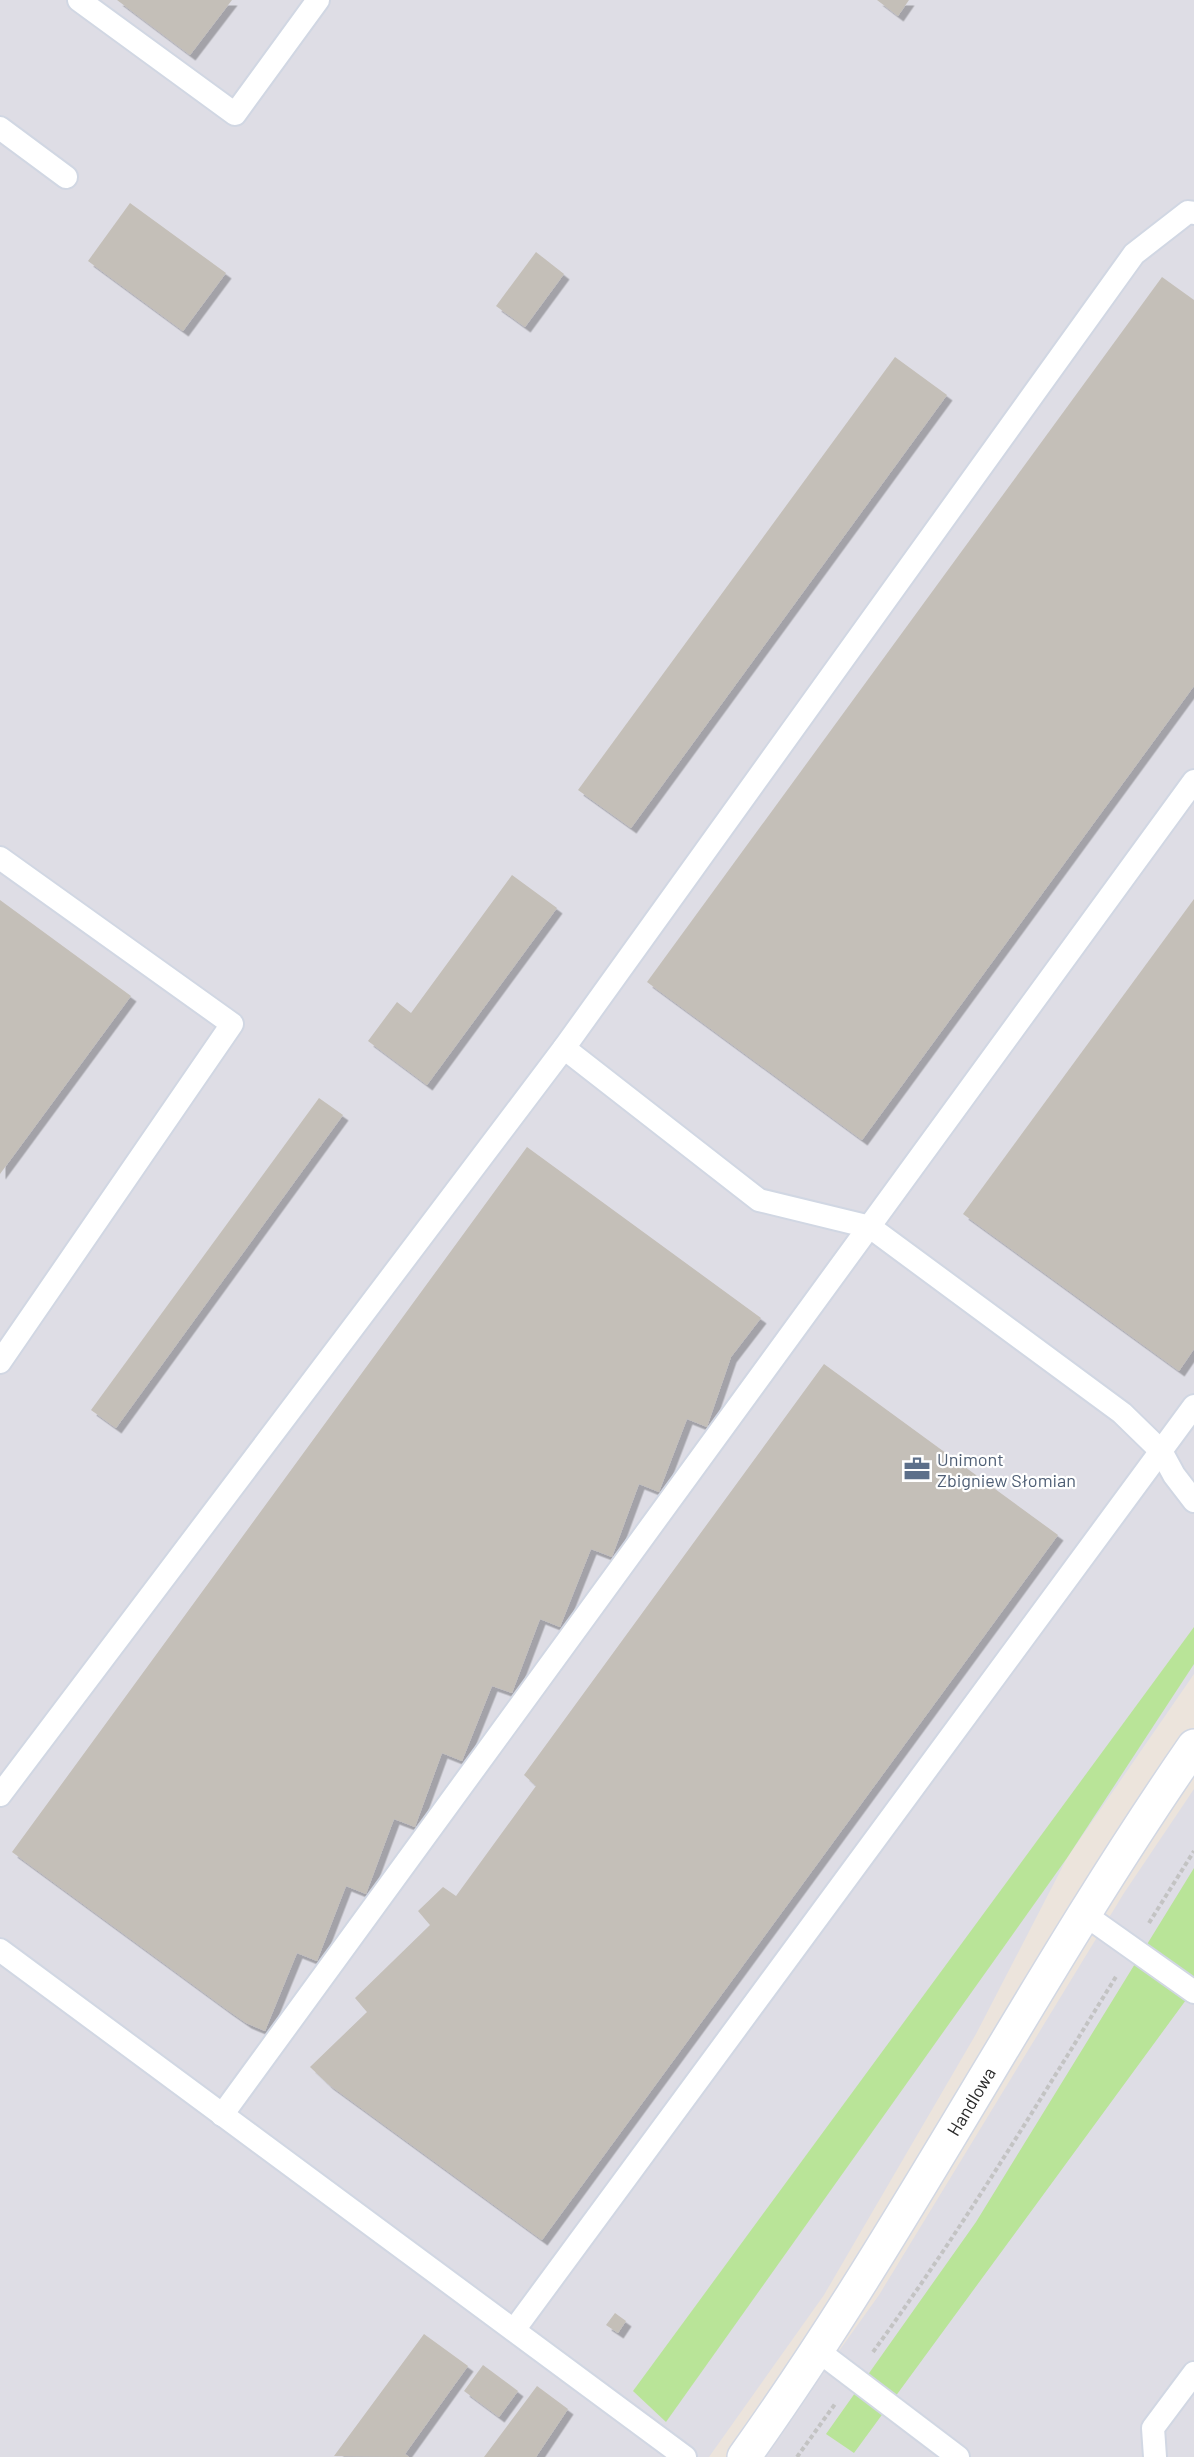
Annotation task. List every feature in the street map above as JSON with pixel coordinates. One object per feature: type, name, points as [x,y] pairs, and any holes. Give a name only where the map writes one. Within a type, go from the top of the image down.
[{"type":"street","name":"Handlowa","points":[[744,2457],[818,2350],[1084,1914],[1194,1746]]},
{"type":"lane","points":[[79,0],[235,114],[318,0]]},
{"type":"lane","points":[[0,128],[66,177]]},
{"type":"lane","points":[[0,1794],[564,1048],[1134,254],[1188,212],[1194,213]]},
{"type":"lane","points":[[222,2115],[1194,781]]},
{"type":"lane","points":[[0,858],[232,1024],[0,1362]]},
{"type":"lane","points":[[564,1048],[759,1200],[870,1227],[1122,1413],[1161,1451],[1174,1475],[1194,1501]]},
{"type":"lane","points":[[514,2330],[1194,1406]]},
{"type":"lane","points":[[1084,1914],[1194,1992]]},
{"type":"lane","points":[[0,1950],[685,2457]]},
{"type":"lane","points":[[818,2350],[955,2456]]},
{"type":"lane","points":[[1155,2457],[1153,2428],[1194,2373]]},
{"type":"path","points":[[797,2457],[909,2303],[963,2221],[1194,1851]]},
{"type":"shaded area","points":[[0,0],[1194,0],[1194,1674],[1067,1858],[976,2034],[824,2295],[709,2457],[0,2457]]},
{"type":"shaded area","points":[[1194,1789],[1194,2457],[763,2457],[879,2295],[1124,1893]]},
{"type":"green space","points":[[1194,1627],[1194,1664],[1067,1858],[666,2422],[633,2391]]},
{"type":"green space","points":[[1194,1868],[1194,1989],[854,2453],[826,2434],[976,2222]]},
{"type":"building","points":[[117,0],[232,0],[190,55]]},
{"type":"building","points":[[877,0],[909,0],[898,16]]},
{"type":"building","points":[[130,203],[226,273],[183,331],[88,261]]},
{"type":"building","points":[[536,252],[564,274],[525,327],[496,306]]},
{"type":"building","points":[[1162,277],[1194,300],[1194,686],[862,1140],[647,982]]},
{"type":"building","points":[[895,357],[947,395],[631,828],[578,790]]},
{"type":"building","points":[[512,875],[557,908],[427,1085],[368,1041],[397,1002],[411,1013]]},
{"type":"building","points":[[1194,899],[1194,1349],[1179,1371],[963,1214]]},
{"type":"building","points":[[0,900],[131,996],[0,1174]]},
{"type":"building","points":[[319,1098],[343,1115],[116,1428],[91,1410]]},
{"type":"building","points":[[527,1147],[761,1318],[731,1357],[707,1427],[687,1419],[659,1492],[639,1484],[612,1557],[591,1549],[560,1627],[540,1619],[512,1693],[492,1686],[462,1761],[442,1753],[415,1827],[394,1819],[366,1894],[346,1886],[317,1961],[297,1953],[265,2031],[246,2023],[226,2009],[12,1852]]},
{"type":"building","points":[[824,1364],[1058,1535],[542,2240],[328,2084],[310,2067],[367,2012],[355,1998],[430,1925],[418,1911],[443,1887],[456,1896],[536,1786],[524,1775]]},
{"type":"building","points":[[615,2313],[626,2321],[618,2333],[606,2325]]},
{"type":"building","points":[[424,2334],[468,2366],[405,2454],[409,2457],[334,2456]]},
{"type":"building","points":[[483,2365],[518,2391],[499,2417],[464,2391]]},
{"type":"building","points":[[537,2386],[568,2409],[536,2457],[484,2457]]},
{"type":"place","name":"Unimont Zbigniew Słomian","points":[[917,1469]]}]
